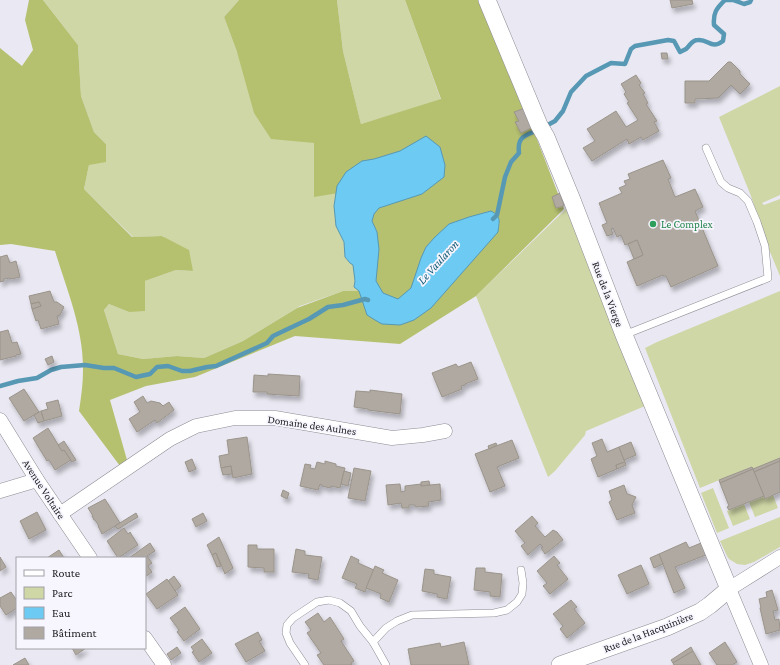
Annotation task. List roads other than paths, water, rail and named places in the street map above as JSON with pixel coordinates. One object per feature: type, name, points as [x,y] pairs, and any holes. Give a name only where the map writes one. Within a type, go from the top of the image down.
[{"type":"street","name":"Rue de la Vierge","points":[[487,0],[572,200],[624,335],[729,589]]},
{"type":"street","name":"Domaine des Aulnes","points":[[60,514],[170,439],[196,426],[235,418],[275,418],[392,438],[445,432]]},
{"type":"street","name":"Avenue Voltaire","points":[[0,420],[37,480],[89,557]]},
{"type":"street","points":[[0,491],[37,480]]},
{"type":"street","points":[[760,665],[729,589],[780,557]]},
{"type":"street","name":"Rue de la Hacquinière","points":[[560,665],[667,627],[700,612],[729,589]]},
{"type":"street","points":[[146,639],[164,665]]},
{"type":"lane","points":[[624,335],[768,278],[765,246],[748,201],[740,193],[728,188],[721,182],[706,148]]},
{"type":"lane","points":[[373,642],[386,628],[397,621],[412,615],[494,613],[508,610],[517,602],[522,594],[524,583],[521,570]]},
{"type":"lane","points":[[305,665],[290,643],[286,633],[287,625],[293,618],[317,602],[329,600],[340,603],[351,611],[360,626],[373,642],[386,665]]},
{"type":"water","points":[[426,136],[440,147],[445,165],[444,177],[422,194],[379,208],[374,214],[372,221],[377,232],[379,249],[376,281],[383,293],[398,299],[411,288],[426,247],[449,224],[491,211],[498,217],[498,232],[431,308],[414,320],[400,325],[382,324],[367,315],[359,291],[354,287],[355,281],[353,265],[345,257],[344,242],[336,226],[334,206],[337,186],[346,172],[362,161],[400,151]]},
{"type":"waterway","name":"Le Vaularon","points":[[544,127],[555,121],[563,111],[571,92],[586,76],[611,63],[625,64],[631,49],[635,46],[668,40],[674,41],[680,52],[696,40],[719,44],[723,41],[724,34],[714,25],[714,17],[717,9],[725,0],[733,0],[744,4],[750,2],[751,0]]},
{"type":"waterway","name":"Le Vaularon","points":[[493,219],[497,215],[505,177],[511,162],[519,153],[519,143],[523,137],[538,130]]},
{"type":"waterway","name":"Le Vaularon","points":[[0,386],[37,378],[51,370],[61,367],[85,365],[114,368],[136,377],[150,374],[157,367],[168,366],[182,371],[190,371],[216,366],[267,343],[273,336],[309,319],[328,307],[343,305],[365,299],[368,300]]},
{"type":"place","name":"Le Complex","points":[[653,224]]}]
